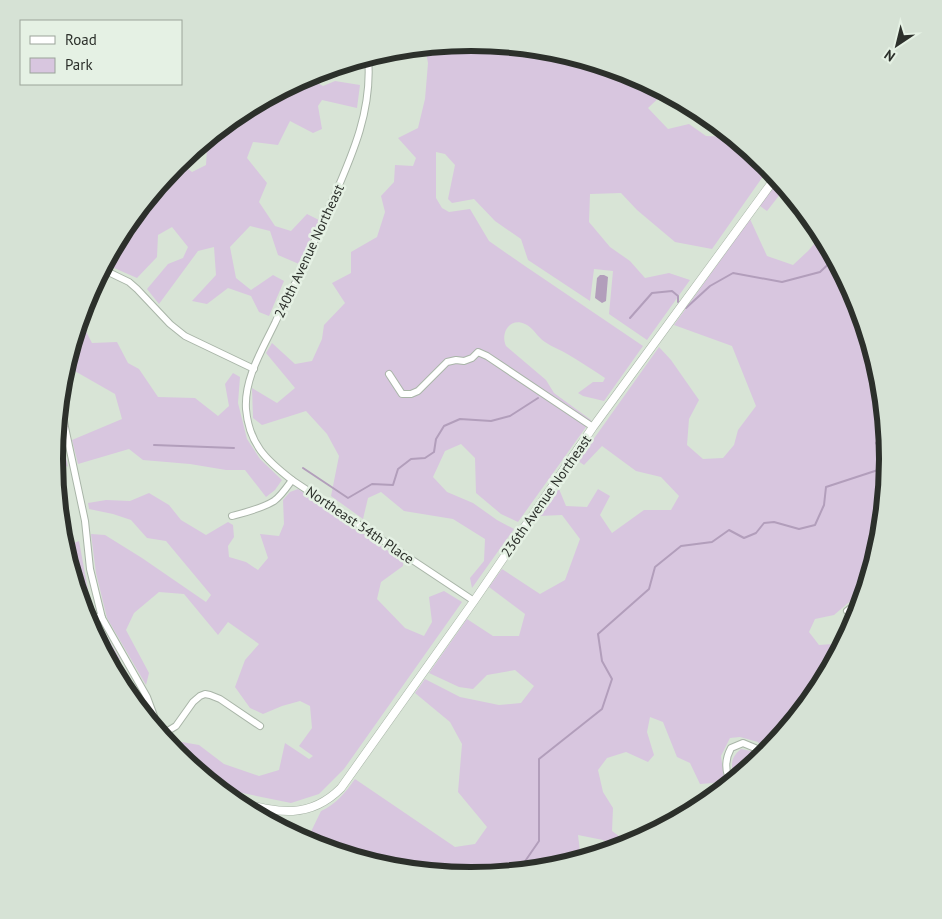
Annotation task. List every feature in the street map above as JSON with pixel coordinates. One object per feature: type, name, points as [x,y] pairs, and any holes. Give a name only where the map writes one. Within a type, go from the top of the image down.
[{"type":"street","name":"240th Avenue Northeast","points":[[254,442],[246,410],[248,388],[254,369],[281,309],[301,271],[349,164],[356,145],[368,96],[369,64]]},
{"type":"street","name":"236th Avenue Northeast","points":[[255,806],[281,811],[300,811],[311,808],[325,802],[347,780],[593,427],[772,183]]},
{"type":"street","points":[[108,272],[129,282],[170,324],[185,336],[254,369]]},
{"type":"street","points":[[389,374],[402,394],[411,394],[418,391],[447,362],[464,361],[472,358],[478,352],[487,356],[593,427]]},
{"type":"street","points":[[65,425],[84,521],[90,569],[102,618],[146,697],[154,717]]},
{"type":"street","name":"Northeast 54th Place","points":[[254,442],[265,457],[292,480],[474,600]]},
{"type":"street","points":[[232,516],[254,510],[274,501],[284,492],[292,480]]},
{"type":"street","points":[[847,611],[851,608]]},
{"type":"street","points":[[94,616],[102,618]]},
{"type":"street","points":[[166,731],[176,726],[193,702],[205,694],[220,699],[260,726]]},
{"type":"street","points":[[728,776],[726,758],[731,748],[743,743],[757,751]]},
{"type":"green space","points":[[471,51],[498,52],[551,59],[602,73],[659,97],[648,108],[668,129],[689,124],[706,136],[721,137],[764,175],[712,249],[675,242],[637,210],[621,193],[590,194],[589,222],[610,247],[630,261],[645,278],[669,273],[690,280],[647,340],[609,314],[613,271],[594,269],[590,301],[528,260],[521,239],[495,221],[474,199],[452,203],[448,199],[455,165],[445,154],[436,152],[436,198],[442,208],[449,212],[470,209],[489,241],[643,346],[604,401],[578,393],[593,382],[603,382],[605,378],[545,342],[528,325],[520,322],[511,324],[505,331],[504,341],[506,346],[546,380],[554,393],[591,420],[518,522],[501,514],[476,493],[475,458],[461,444],[445,451],[433,477],[447,492],[473,503],[497,520],[514,529],[472,588],[470,578],[484,561],[485,539],[453,519],[404,511],[381,492],[368,498],[363,519],[331,496],[339,456],[327,434],[306,411],[262,425],[253,418],[252,388],[277,403],[295,388],[266,353],[272,343],[295,364],[312,361],[322,339],[324,325],[345,303],[332,283],[351,273],[351,252],[377,237],[385,212],[381,196],[394,182],[395,165],[413,166],[416,158],[398,138],[418,128],[425,99],[428,63],[426,54]]},
{"type":"green space","points":[[335,81],[360,85],[357,108],[322,100],[318,106],[322,129],[313,133],[290,121],[278,145],[253,142],[247,158],[267,183],[259,202],[275,226],[291,231],[307,214],[319,220],[299,264],[278,255],[270,231],[250,226],[230,247],[236,278],[251,290],[273,275],[284,281],[269,316],[259,312],[251,296],[228,288],[207,304],[192,301],[216,275],[214,247],[198,251],[159,304],[147,289],[168,264],[183,258],[188,247],[172,227],[158,235],[157,257],[137,278],[111,267],[147,211],[164,190],[186,167],[192,172],[206,165],[207,149],[231,130],[238,128],[249,117],[267,106],[316,82],[323,86]]},
{"type":"green space","points":[[774,186],[781,193],[767,211],[760,206]]},
{"type":"green space","points":[[750,219],[767,256],[793,265],[816,242],[837,279],[858,328],[876,406],[879,460],[876,513],[865,565],[855,598],[834,615],[815,619],[809,632],[819,645],[833,644],[847,618],[825,664],[795,708],[761,747],[758,742],[740,737],[730,738],[721,756],[724,778],[713,783],[700,784],[690,763],[677,757],[663,722],[650,717],[647,732],[654,755],[648,762],[626,752],[607,758],[598,770],[603,792],[613,808],[612,831],[622,839],[609,844],[603,840],[578,835],[580,853],[577,854],[551,860],[498,867],[444,867],[391,860],[365,854],[310,835],[321,811],[340,798],[355,779],[455,847],[475,844],[487,827],[458,792],[462,744],[450,722],[415,693],[425,679],[460,697],[499,705],[521,703],[534,686],[515,670],[487,675],[473,689],[459,687],[429,673],[467,619],[493,636],[519,636],[525,614],[489,587],[502,569],[540,594],[565,580],[580,539],[562,515],[539,516],[559,489],[566,506],[587,507],[598,489],[610,496],[600,515],[612,533],[644,510],[671,510],[679,496],[661,477],[636,471],[602,446],[584,465],[578,461],[659,347],[671,360],[699,400],[689,419],[687,445],[703,459],[723,458],[734,445],[738,430],[756,406],[732,346],[674,325]]},
{"type":"green space","points":[[84,328],[92,343],[117,342],[128,363],[139,369],[158,397],[195,398],[218,416],[229,406],[225,384],[233,373],[240,377],[238,403],[247,439],[260,459],[282,480],[275,490],[266,497],[245,470],[226,470],[190,464],[143,460],[129,449],[78,464],[72,440],[122,419],[115,394],[73,370]]},
{"type":"green space","points":[[64,446],[68,467],[63,463]]},
{"type":"green space","points":[[298,489],[403,561],[403,566],[381,582],[377,599],[405,628],[424,636],[432,622],[429,597],[444,591],[462,602],[344,769],[319,794],[291,803],[233,791],[178,744],[182,742],[199,745],[224,764],[259,776],[279,770],[285,743],[309,759],[313,756],[299,746],[312,728],[310,706],[300,701],[263,714],[250,708],[235,687],[245,660],[259,644],[228,622],[218,635],[184,594],[159,592],[134,613],[126,630],[149,673],[146,685],[107,618],[96,573],[91,534],[105,535],[206,602],[211,595],[166,541],[147,538],[131,520],[89,509],[88,503],[106,500],[130,501],[149,493],[169,505],[181,520],[206,535],[228,522],[233,525],[234,537],[228,546],[229,557],[246,562],[258,570],[268,558],[260,534],[279,536],[284,524],[283,500],[290,492]]},
{"type":"green space","points":[[79,541],[88,590],[83,589],[72,544]]},
{"type":"green space","points":[[97,623],[120,659],[116,661],[105,640]]},
{"type":"green space","points":[[741,749],[751,751],[753,754],[733,772],[732,762],[735,755]]},
{"type":"shaded area","points":[[600,275],[608,277],[606,301],[602,303],[595,298],[597,278]]},
{"type":"waterway","points":[[686,308],[710,286],[733,273],[782,282],[820,272],[829,263]]},
{"type":"waterway","points":[[630,318],[652,293],[672,291],[678,296],[678,302]]},
{"type":"waterway","points":[[303,468],[348,498],[372,484],[393,485],[398,469],[411,459],[425,458],[434,452],[436,439],[444,426],[460,419],[491,421],[510,416],[538,398]]},
{"type":"waterway","points":[[878,440],[876,443],[879,448]]},
{"type":"waterway","points":[[154,445],[234,448]]},
{"type":"waterway","points":[[523,864],[539,841],[539,759],[602,709],[612,679],[602,661],[598,634],[649,589],[655,567],[681,546],[712,542],[729,530],[744,538],[756,533],[764,523],[774,522],[799,529],[815,525],[824,505],[826,487],[879,470]]}]
